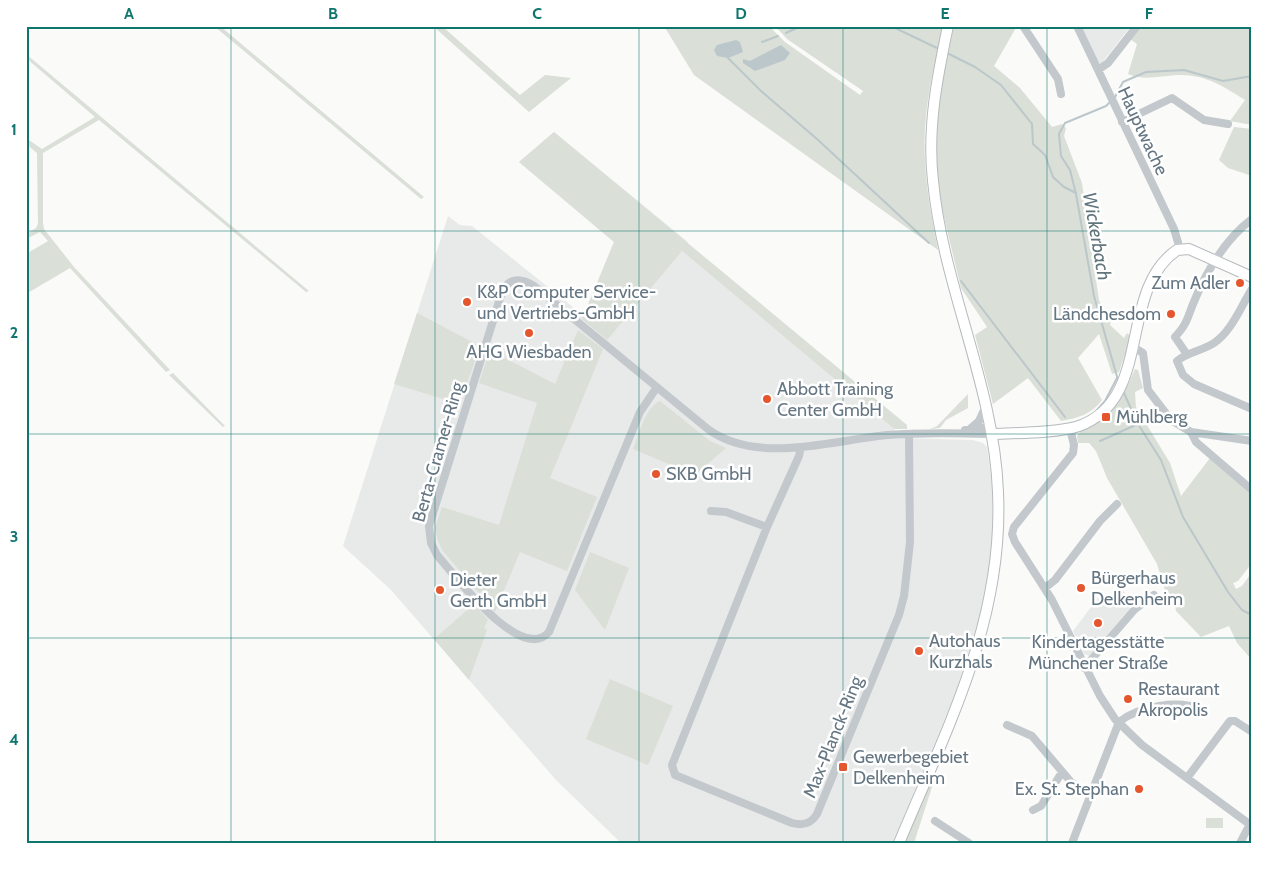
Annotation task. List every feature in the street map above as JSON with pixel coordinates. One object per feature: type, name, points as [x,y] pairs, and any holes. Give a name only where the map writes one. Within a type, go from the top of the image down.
[{"type":"main road","points":[[899,843],[967,680],[987,615],[998,544],[998,493],[995,452],[986,406],[942,232],[933,184],[931,130],[941,59],[948,26]]},
{"type":"main road","points":[[991,430],[1009,433],[1070,429],[1094,419],[1110,404],[1117,394],[1124,376],[1148,285],[1157,270],[1176,250],[1189,249],[1252,277]]},
{"type":"main road","points":[[991,430],[1028,431]]},
{"type":"main road","points":[[995,452],[1009,433]]},
{"type":"street","points":[[1023,26],[1058,79],[1061,94]]},
{"type":"street","name":"Hauptwache","points":[[1077,26],[1176,234],[1176,250]]},
{"type":"street","points":[[1098,70],[1108,63],[1136,26]]},
{"type":"street","points":[[1122,122],[1172,98],[1204,120],[1228,124]]},
{"type":"street","points":[[1186,353],[1175,337],[1188,324],[1193,304],[1214,260],[1242,226],[1252,219]]},
{"type":"street","name":"Berta-Cramer-Ring","points":[[657,387],[640,412],[549,632],[543,637],[532,638],[498,623],[437,555],[430,543],[429,526],[506,285],[519,279],[534,286],[657,387],[709,430],[726,440],[749,447],[800,447]]},
{"type":"street","points":[[1252,289],[1224,335],[1213,344],[1186,353],[1176,361],[1183,375],[1194,384],[1252,409]]},
{"type":"street","points":[[1133,347],[1143,353],[1145,382],[1152,397],[1172,420],[1191,432],[1252,441]]},
{"type":"street","points":[[971,429],[980,422],[986,406]]},
{"type":"street","points":[[953,432],[971,429],[991,430]]},
{"type":"street","points":[[1070,429],[1074,445],[1071,456],[1040,491],[1012,531],[1015,542],[1060,615],[1084,668],[1100,696],[1119,722],[1142,745],[1251,825],[1240,843]]},
{"type":"street","points":[[800,447],[909,434],[991,430]]},
{"type":"street","points":[[1191,432],[1196,442],[1252,490]]},
{"type":"street","name":"Max-Planck-Ring","points":[[800,447],[799,456],[767,527],[673,760],[672,769],[675,774],[792,823],[804,825],[818,814],[901,609],[910,562],[909,434]]},
{"type":"street","points":[[1045,588],[1055,580],[1100,521],[1117,504]]},
{"type":"street","points":[[710,510],[726,512],[767,527]]},
{"type":"street","points":[[1084,668],[1135,609],[1154,595]]},
{"type":"street","points":[[1072,843],[1092,796],[1119,722],[1159,705],[1184,704],[1202,710]]},
{"type":"street","points":[[1187,778],[1230,721],[1235,721],[1252,732]]},
{"type":"street","points":[[1007,725],[1032,736],[1078,788],[1092,796]]},
{"type":"street","points":[[1033,810],[1041,806],[1062,772]]},
{"type":"street","points":[[935,821],[969,843]]},
{"type":"shaded area","points":[[214,26],[220,26],[424,197],[421,199]]},
{"type":"shaded area","points":[[433,26],[442,26],[520,95],[545,75],[571,78],[529,112]]},
{"type":"shaded area","points":[[664,26],[769,26],[785,42],[860,95],[863,91],[787,39],[775,26],[943,26],[929,92],[925,125],[928,193],[938,250],[694,75]]},
{"type":"shaded area","points":[[954,26],[1017,26],[994,66],[1020,88],[1052,127],[1062,124],[1066,128],[1064,136],[1082,183],[1099,300],[1105,312],[1112,317],[1110,325],[1124,338],[1127,333],[1131,337],[1119,372],[1112,374],[1099,334],[1078,358],[1102,400],[1094,409],[1079,417],[1061,421],[1028,378],[993,404],[975,335],[987,327],[961,288],[942,209],[937,174],[937,108]]},
{"type":"shaded area","points":[[1081,26],[1131,26],[1101,64],[1098,62]]},
{"type":"shaded area","points":[[1144,26],[1252,28],[1252,125],[1230,121],[1245,100],[1213,82],[1187,75],[1146,78],[1128,74],[1137,44],[1130,39],[1137,29]]},
{"type":"shaded area","points":[[736,40],[740,42],[743,52],[728,58],[717,56],[714,50],[717,45]]},
{"type":"shaded area","points":[[781,45],[790,53],[785,60],[755,71],[743,63],[743,59],[750,61]]},
{"type":"shaded area","points":[[26,54],[309,291],[306,292],[99,120],[43,153],[44,229],[74,267],[170,370],[166,372],[70,268],[26,294],[26,254],[48,241],[40,232],[26,239],[26,234],[36,228],[38,224],[37,153],[26,144],[26,138],[42,149],[95,117],[26,58]]},
{"type":"shaded area","points":[[1234,127],[1252,129],[1252,176],[1228,168],[1219,160]]},
{"type":"shaded area","points":[[554,132],[688,242],[682,251],[894,429],[901,438],[973,440],[983,443],[987,447],[993,490],[992,548],[985,600],[956,692],[893,843],[621,843],[556,780],[391,590],[343,546],[448,216],[460,225],[472,226],[584,316],[614,242],[519,162]]},
{"type":"shaded area","points":[[554,132],[907,425],[907,429],[894,429],[682,251],[607,340],[582,319],[614,242],[519,162]]},
{"type":"shaded area","points":[[417,313],[480,346],[460,404],[394,384]]},
{"type":"shaded area","points":[[578,330],[603,349],[550,478],[597,497],[567,571],[520,552],[495,612],[443,551],[435,528],[442,507],[499,525],[537,403],[479,383],[489,352],[491,351],[555,384]]},
{"type":"shaded area","points":[[1135,369],[1138,370],[1143,388],[1135,392],[1136,407],[1170,463],[1181,496],[1210,458],[1252,494],[1252,563],[1238,581],[1233,583],[1236,589],[1242,586],[1252,572],[1252,660],[1237,643],[1229,626],[1201,637],[1176,611],[1175,605],[1170,607],[1157,564],[1107,478],[1096,451],[1089,443],[1078,443],[1077,436],[1079,433],[1103,419],[1114,409]]},
{"type":"shaded area","points":[[173,373],[225,426],[223,427],[169,375]]},
{"type":"shaded area","points":[[968,394],[968,408],[946,420],[940,428],[930,429],[937,426]]},
{"type":"shaded area","points":[[660,401],[710,441],[726,448],[695,475],[633,449],[646,415]]},
{"type":"shaded area","points":[[590,552],[629,568],[605,630],[575,590]]},
{"type":"shaded area","name":"Kindertagesstätte Münchener Straße","points":[[1123,590],[1131,607],[1089,656],[1084,654],[1073,631],[1097,599]]},
{"type":"shaded area","points":[[474,604],[488,620],[484,628],[487,630],[469,680],[434,639]]},
{"type":"shaded area","points":[[610,679],[673,706],[648,765],[586,739]]},
{"type":"shaded area","points":[[933,773],[935,778],[914,843],[903,843]]},
{"type":"shaded area","points":[[1206,818],[1223,818],[1223,828],[1206,828]]},
{"type":"waterway","points":[[786,33],[801,26]]},
{"type":"waterway","points":[[891,26],[939,49]]},
{"type":"waterway","points":[[762,42],[778,36]]},
{"type":"waterway","points":[[945,52],[975,67],[1001,85],[1032,124],[1033,144],[1045,155],[1053,177],[1064,187],[1076,193]]},
{"type":"waterway","points":[[728,58],[761,91],[817,139],[929,243]]},
{"type":"waterway","name":"Wickerbach","points":[[1114,99],[1123,82],[1146,72],[1184,70],[1223,81],[1252,76]]},
{"type":"waterway","name":"Wickerbach","points":[[1110,102],[1106,106],[1065,123],[1059,134],[1061,156],[1070,170],[1076,194],[1094,296],[1118,380]]},
{"type":"waterway","points":[[961,281],[1065,417]]},
{"type":"waterway","points":[[1097,410],[1105,401],[1117,378]]},
{"type":"waterway","name":"Wickerbach","points":[[1123,391],[1138,424],[1161,460],[1183,517],[1228,592],[1242,610],[1252,615]]},
{"type":"waterway","points":[[1100,441],[1138,424]]},
{"type":"place","name":"Zum Adler","points":[[1240,283]]},
{"type":"place","name":"K&P Computer Service- und Vertriebs-GmbH","points":[[467,302]]},
{"type":"place","name":"Ländchesdom","points":[[1171,314]]},
{"type":"place","name":"AHG Wiesbaden","points":[[529,333]]},
{"type":"place","name":"Abbott Training Center GmbH","points":[[767,399]]},
{"type":"place","name":"Mühlberg","points":[[1106,417]]},
{"type":"place","name":"SKB GmbH","points":[[656,474]]},
{"type":"place","name":"Bürgerhaus Delkenheim","points":[[1081,588]]},
{"type":"place","name":"Dieter Gerth GmbH","points":[[440,590]]},
{"type":"place","name":"Kindertagesstätte Münchener Straße","points":[[1098,623]]},
{"type":"place","name":"Autohaus Kurzhals","points":[[919,651]]},
{"type":"place","name":"Restaurant Akropolis","points":[[1128,699]]},
{"type":"place","name":"Gewerbegebiet Delkenheim","points":[[843,767]]},
{"type":"place","name":"Ex. St. Stephan","points":[[1139,789]]}]
